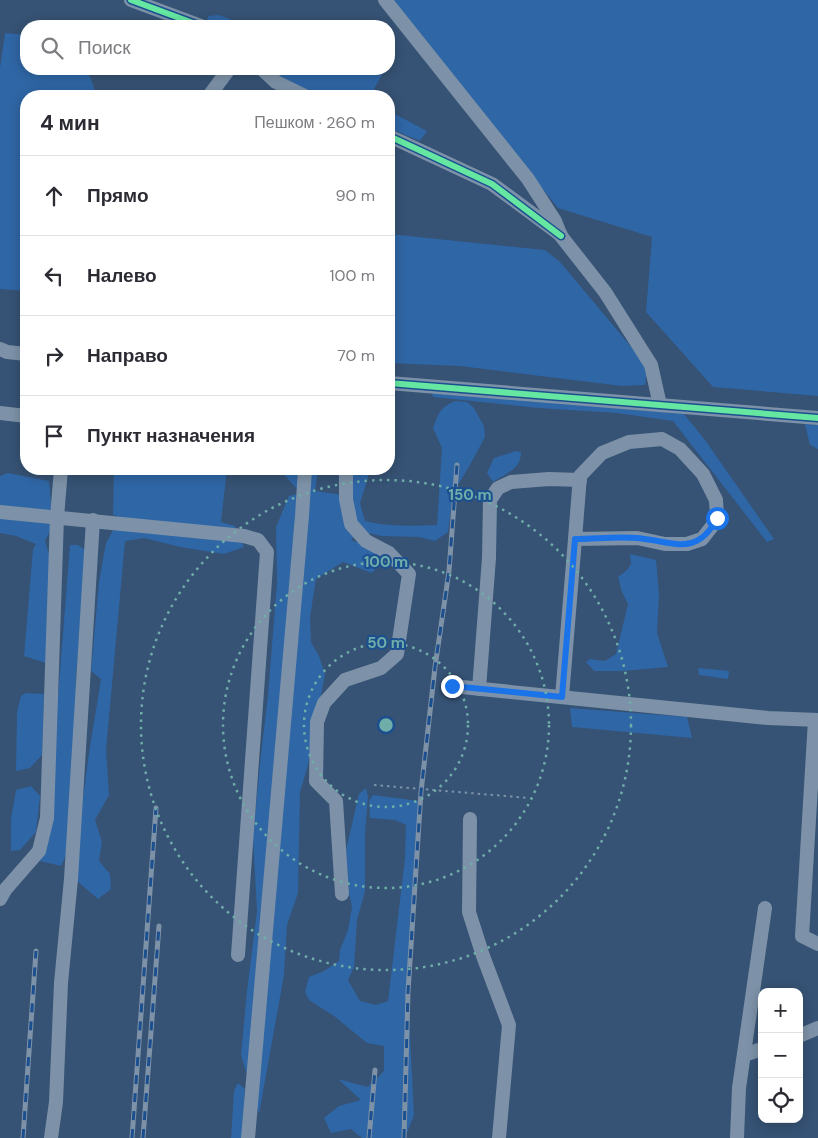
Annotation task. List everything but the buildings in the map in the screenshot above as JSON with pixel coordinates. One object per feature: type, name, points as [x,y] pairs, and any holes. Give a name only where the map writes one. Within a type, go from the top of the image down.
[{"type":"street","points":[[130,0],[185,20]]},
{"type":"street","points":[[385,0],[528,180],[555,221],[561,236]]},
{"type":"street","points":[[213,90],[225,75]]},
{"type":"street","points":[[268,75],[276,82],[293,90]]},
{"type":"street","points":[[395,139],[492,184],[561,236],[605,292],[651,365],[660,405]]},
{"type":"street","points":[[0,349],[20,353]]},
{"type":"street","points":[[395,383],[818,418]]},
{"type":"street","points":[[0,413],[20,415]]},
{"type":"street","points":[[562,697],[580,476],[602,453],[629,442],[662,439],[680,449],[703,474],[716,500],[717,518],[702,539],[687,544],[665,544],[637,538],[575,539]]},
{"type":"street","points":[[0,899],[6,882],[39,851],[47,818],[57,517],[60,475]]},
{"type":"street","points":[[248,1138],[302,516],[304,475]]},
{"type":"street","points":[[342,894],[336,801],[316,781],[317,722],[324,704],[345,680],[381,668],[397,654],[409,574],[389,553],[366,541],[351,524],[346,499],[346,475]]},
{"type":"street","points":[[479,689],[489,558],[490,500],[498,488],[511,482],[549,479],[580,480]]},
{"type":"street","points":[[0,512],[244,536],[258,540],[267,552],[238,955]]},
{"type":"street","points":[[51,1138],[56,1102],[61,984],[71,879],[93,520]]},
{"type":"street","points":[[452,686],[768,718],[816,720],[802,936],[818,944]]},
{"type":"street","points":[[470,820],[469,912],[509,1025],[499,1138]]},
{"type":"street","points":[[737,1138],[739,1088],[766,908]]},
{"type":"street","points":[[803,1034],[818,1028]]},
{"type":"street","points":[[744,1055],[758,1050]]},
{"type":"path","points":[[374,785],[530,798]]},
{"type":"shaded area","points":[[391,0],[818,0],[818,396],[713,387],[646,312],[652,237],[558,208]]},
{"type":"shaded area","points":[[219,15],[232,20],[207,20],[209,16]]},
{"type":"shaded area","points":[[5,33],[20,34],[20,75],[89,75],[95,90],[20,90],[20,291],[0,289],[0,68]]},
{"type":"shaded area","points":[[275,75],[382,75],[374,90],[302,90]]},
{"type":"shaded area","points":[[395,114],[427,131],[420,141],[395,131]]},
{"type":"shaded area","points":[[395,235],[545,250],[560,262],[638,355],[647,371],[645,385],[622,386],[460,366],[395,363]]},
{"type":"shaded area","points":[[435,390],[680,409],[705,440],[774,539],[767,542],[673,421],[617,413],[538,408],[434,397],[432,395]]},
{"type":"shaded area","points":[[455,401],[467,402],[474,408],[484,426],[485,437],[453,493],[448,532],[435,541],[419,537],[382,536],[359,531],[351,540],[356,542],[374,539],[381,563],[372,573],[343,562],[316,579],[310,617],[311,642],[319,656],[325,674],[308,765],[300,792],[298,893],[287,925],[284,975],[259,1114],[241,1055],[257,911],[253,837],[268,695],[277,583],[276,527],[289,496],[303,493],[284,475],[317,475],[315,491],[343,495],[348,475],[368,475],[360,503],[365,521],[410,526],[437,525],[442,448],[433,428],[440,412]]},
{"type":"shaded area","points":[[805,424],[818,425],[818,449],[810,445]]},
{"type":"shaded area","points":[[516,451],[521,452],[516,467],[493,482],[487,473],[494,458]]},
{"type":"shaded area","points":[[8,473],[49,481],[53,525],[45,541],[52,564],[46,663],[24,656],[33,549],[36,544],[16,536],[0,533],[0,476]]},
{"type":"shaded area","points":[[114,475],[226,475],[221,522],[235,526],[244,547],[224,554],[180,547],[144,538],[125,541],[106,750],[109,795],[95,820],[102,842],[99,861],[110,874],[111,889],[98,899],[77,881],[80,820],[101,679],[91,671],[99,582],[106,543],[117,516],[113,515]]},
{"type":"shaded area","points":[[70,545],[78,545],[91,554],[80,629],[76,676],[75,732],[68,851],[61,866],[40,861],[46,848]]},
{"type":"shaded area","points":[[630,554],[656,560],[659,594],[657,633],[668,667],[623,671],[594,671],[586,662],[590,659],[605,661],[616,654],[628,604],[618,577],[631,564]]},
{"type":"shaded area","points":[[698,668],[729,671],[728,679],[699,675]]},
{"type":"shaded area","points":[[26,693],[44,694],[42,755],[30,768],[16,771],[17,712],[21,696]]},
{"type":"shaded area","points":[[570,708],[687,717],[692,738],[572,727]]},
{"type":"shaded area","points":[[31,786],[40,796],[36,832],[20,850],[11,851],[11,819],[16,790]]},
{"type":"shaded area","points":[[366,788],[368,797],[365,833],[365,891],[357,920],[354,967],[348,980],[360,1001],[376,1005],[388,1001],[405,858],[406,825],[395,820],[370,818],[369,801],[373,795],[420,801],[408,996],[414,1115],[405,1138],[362,1138],[351,1129],[331,1133],[324,1118],[339,1106],[361,1100],[338,1079],[368,1087],[384,1071],[384,1046],[367,1043],[334,1016],[309,1000],[305,992],[309,977],[324,971],[339,961],[340,950],[348,930],[352,907],[349,893],[346,850],[359,794]]},
{"type":"shaded area","points":[[238,1083],[245,1089],[242,1138],[231,1138],[234,1091]]},
{"type":"railway","points":[[404,1138],[408,992],[421,792],[435,667],[449,571],[457,465]]},
{"type":"railway","points":[[132,1138],[156,808]]},
{"type":"railway","points":[[143,1138],[159,926]]},
{"type":"railway","points":[[23,1138],[36,951]]},
{"type":"railway","points":[[369,1138],[375,1070]]},
{"type":"cycle path","points":[[131,0],[185,20]]},
{"type":"cycle path","points":[[395,139],[492,184],[561,236]]},
{"type":"cycle path","points":[[395,383],[818,418]]},
{"type":"route","points":[[452,686],[562,697],[575,539],[637,538],[665,544],[687,544],[702,539],[717,518]]}]
